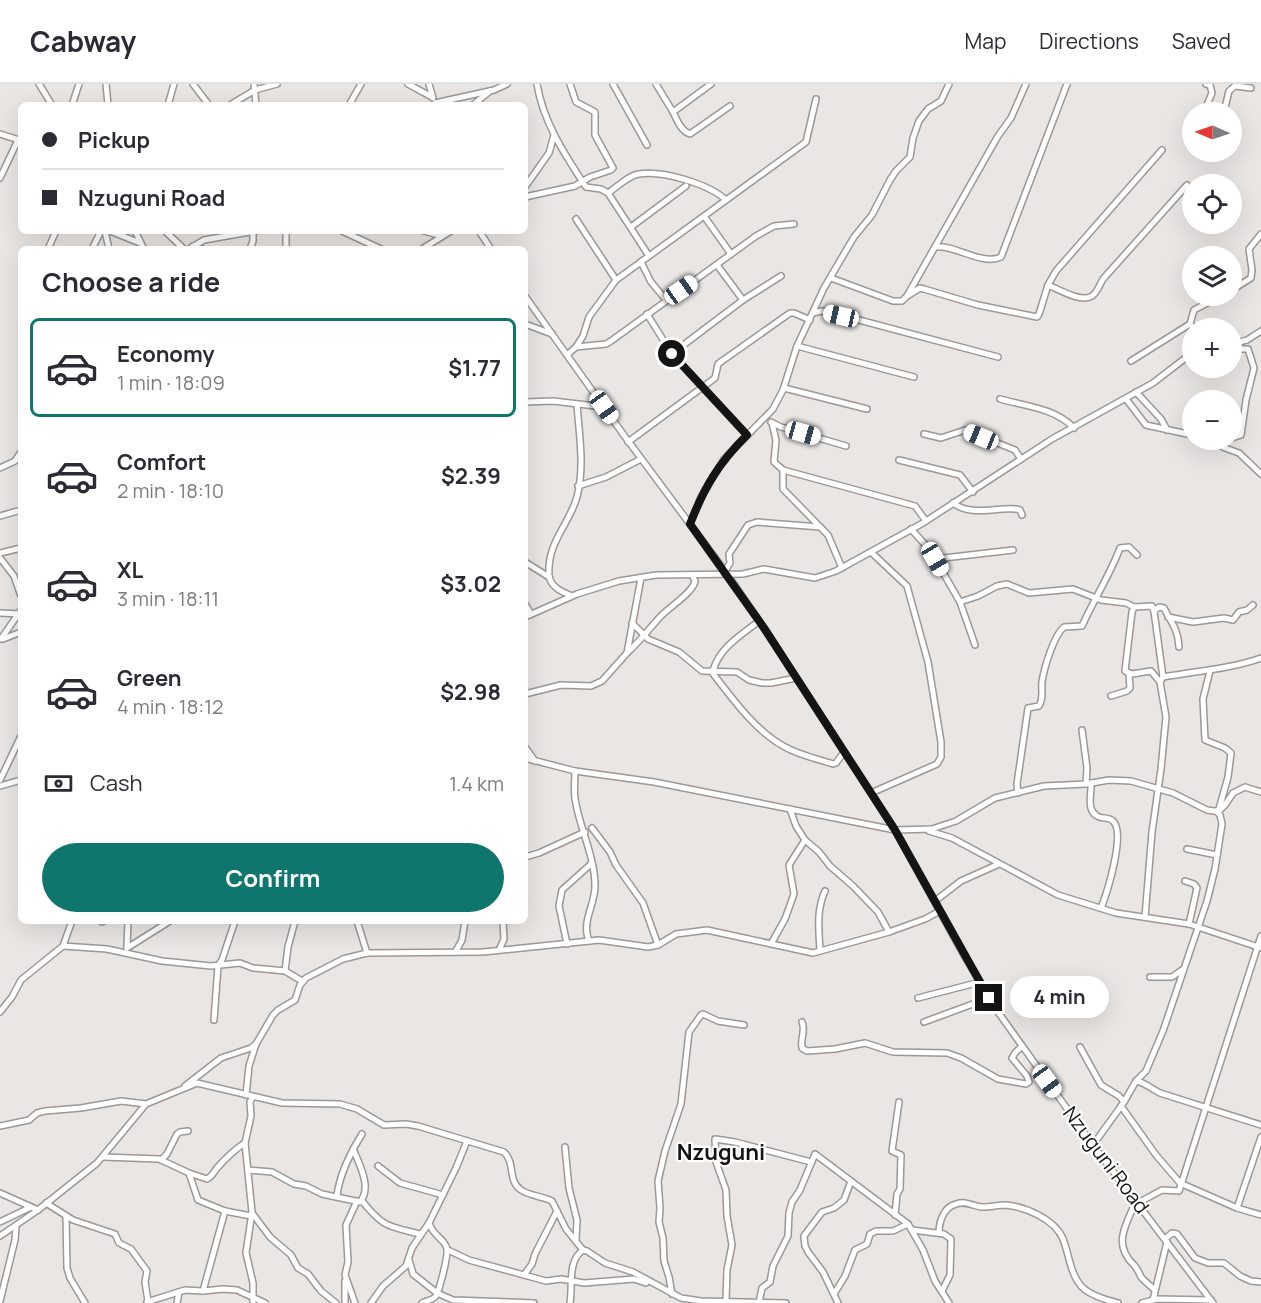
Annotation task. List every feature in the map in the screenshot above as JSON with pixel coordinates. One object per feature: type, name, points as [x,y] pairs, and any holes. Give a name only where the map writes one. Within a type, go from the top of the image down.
[{"type":"street","points":[[39,84],[50,102]]},
{"type":"street","points":[[73,102],[79,84]]},
{"type":"street","points":[[106,84],[108,102]]},
{"type":"street","points":[[169,102],[174,84]]},
{"type":"street","points":[[193,84],[207,102]]},
{"type":"street","points":[[234,102],[255,87],[278,84]]},
{"type":"street","points":[[351,102],[362,84]]},
{"type":"street","points":[[408,84],[432,97]]},
{"type":"street","points":[[429,84],[434,102]]},
{"type":"street","points":[[441,102],[507,84]]},
{"type":"street","points":[[537,84],[543,112],[582,182],[588,189],[601,189],[608,193],[649,256]]},
{"type":"street","points":[[528,196],[575,186],[613,168],[595,135],[594,112],[576,102],[570,84]]},
{"type":"street","points":[[613,84],[647,145]]},
{"type":"street","points":[[656,84],[686,134],[690,134],[730,106]]},
{"type":"street","points":[[697,84],[700,92]]},
{"type":"street","points":[[673,112],[711,84]]},
{"type":"street","points":[[690,524],[699,501],[726,456],[773,409],[784,388],[797,346],[824,288],[854,237],[872,215],[890,180],[910,157],[919,121],[928,109],[941,101],[949,84]]},
{"type":"street","points":[[907,296],[1011,118],[1026,84]]},
{"type":"street","points":[[935,247],[941,246],[963,254],[994,260],[1001,257],[1067,84]]},
{"type":"street","points":[[1206,84],[1210,85],[1212,93],[1208,102]]},
{"type":"street","points":[[1226,102],[1229,91],[1235,86],[1251,88]]},
{"type":"street","points":[[255,87],[256,102]]},
{"type":"street","points":[[476,102],[490,87]]},
{"type":"street","points":[[567,355],[576,347],[590,317],[616,280],[806,142],[816,99]]},
{"type":"street","points":[[2,135],[18,140]]},
{"type":"street","points":[[2,135],[12,155]]},
{"type":"street","points":[[528,183],[549,153],[554,135]]},
{"type":"street","points":[[0,178],[18,142]]},
{"type":"street","points":[[831,278],[893,301],[902,301],[920,288],[978,305],[1037,317],[1048,285],[1056,271],[1162,150]]},
{"type":"street","points":[[608,193],[640,173],[663,174],[675,175],[693,182],[726,200]]},
{"type":"street","points":[[631,227],[686,186]]},
{"type":"street","points":[[1048,285],[1089,298],[1103,279],[1182,191]]},
{"type":"street","points":[[704,216],[731,254]]},
{"type":"street","points":[[576,219],[616,280]]},
{"type":"street","points":[[576,347],[606,344],[756,236],[774,226],[794,224]]},
{"type":"street","points":[[116,234],[142,246]]},
{"type":"street","points":[[169,234],[186,246]]},
{"type":"street","points":[[193,246],[204,240],[242,234]]},
{"type":"street","points":[[348,234],[374,246]]},
{"type":"street","points":[[434,234],[441,236]]},
{"type":"street","points":[[426,246],[445,234]]},
{"type":"street","points":[[1242,284],[1251,278],[1249,249],[1261,234]]},
{"type":"street","points":[[641,262],[651,282],[666,300]]},
{"type":"street","points":[[717,265],[743,300]]},
{"type":"street","points":[[686,343],[743,300],[781,276]]},
{"type":"street","name":"Nzuguni Road","points":[[528,300],[759,621],[895,830],[989,998],[1093,1145],[1212,1302]]},
{"type":"street","points":[[1192,318],[1194,310],[1202,306]]},
{"type":"street","points":[[813,313],[822,311],[860,320],[998,357]]},
{"type":"street","points":[[628,442],[715,378],[718,364],[722,360],[790,313],[810,320]]},
{"type":"street","points":[[647,314],[672,354],[747,435]]},
{"type":"street","points":[[528,325],[552,334]]},
{"type":"street","points":[[1131,361],[1182,331]]},
{"type":"street","points":[[1242,346],[1261,331]]},
{"type":"street","points":[[1242,342],[1248,340]]},
{"type":"street","points":[[797,346],[914,377]]},
{"type":"street","points":[[1242,349],[1248,349],[1254,368],[1242,428]]},
{"type":"street","points":[[528,615],[572,596],[618,581],[662,574],[743,574],[764,569],[814,578],[842,568],[926,521],[1052,439],[1163,377],[1182,360]]},
{"type":"street","points":[[784,388],[867,409]]},
{"type":"street","points":[[1136,392],[1161,419],[1167,430]]},
{"type":"street","points":[[1000,399],[1052,412],[1065,419],[1074,428]]},
{"type":"street","points":[[1126,399],[1146,425],[1182,433]]},
{"type":"street","points":[[528,402],[554,401],[604,407]]},
{"type":"street","points":[[549,577],[555,541],[569,518],[578,486],[582,448],[577,404]]},
{"type":"street","points":[[764,419],[846,446]]},
{"type":"street","points":[[772,423],[776,440],[774,462],[783,470],[915,506],[926,521]]},
{"type":"street","points":[[924,434],[940,438],[964,430],[1014,450],[1021,459]]},
{"type":"street","points":[[1230,450],[1243,455],[1261,474]]},
{"type":"street","points":[[0,468],[15,461],[18,456]]},
{"type":"street","points":[[578,486],[606,477],[642,459]]},
{"type":"street","points":[[899,460],[960,475],[973,492]]},
{"type":"street","points":[[783,470],[783,489],[828,535],[842,568]]},
{"type":"street","points":[[953,503],[965,510],[1016,509],[1020,510],[1022,515]]},
{"type":"street","points":[[0,516],[18,511]]},
{"type":"street","points":[[726,573],[730,563],[729,554],[748,525],[757,522],[820,527]]},
{"type":"street","points":[[911,529],[930,550],[960,602],[975,645]]},
{"type":"street","points":[[1018,793],[1017,784],[1028,708],[1039,706],[1042,702],[1042,682],[1058,634],[1064,627],[1082,626],[1095,597],[1112,570],[1120,548],[1129,547],[1137,555]]},
{"type":"street","points":[[0,553],[18,549]]},
{"type":"street","points":[[935,559],[1013,550]]},
{"type":"street","points":[[871,793],[937,764],[941,757],[942,742],[928,662],[907,586],[872,553]]},
{"type":"street","points":[[0,558],[14,576],[18,587]]},
{"type":"street","points":[[528,564],[549,577],[557,589],[572,596]]},
{"type":"street","points":[[528,693],[561,685],[591,686],[599,683],[660,617],[681,601],[684,594],[693,587],[695,581],[692,575]]},
{"type":"street","points":[[627,653],[641,578]]},
{"type":"street","points":[[960,602],[1007,584],[1029,593],[1073,589],[1134,607],[1152,606],[1166,717],[1152,832],[1145,917]]},
{"type":"street","points":[[1168,617],[1193,622],[1224,618],[1233,620],[1239,612],[1253,605]]},
{"type":"street","points":[[1111,696],[1130,688],[1129,674],[1125,672],[1125,665],[1134,607]]},
{"type":"street","points":[[1154,611],[1161,607],[1164,608],[1177,628],[1179,647]]},
{"type":"street","points":[[0,613],[18,613]]},
{"type":"street","points":[[1,640],[18,616]]},
{"type":"street","points":[[712,671],[724,650],[759,621]]},
{"type":"street","points":[[633,623],[651,641],[679,652],[700,670],[737,672],[749,680],[762,683],[796,678]]},
{"type":"street","points":[[1,640],[18,633]]},
{"type":"street","points":[[1129,674],[1150,671],[1162,680],[1248,663],[1261,658]]},
{"type":"street","points":[[712,671],[741,708],[783,747],[833,764],[844,752]]},
{"type":"street","points":[[1093,1145],[1146,1071],[1163,1031],[1210,890],[1222,824],[1218,811],[1228,777],[1231,753],[1205,740],[1203,699],[1210,671]]},
{"type":"street","points":[[1082,730],[1093,813],[1113,820],[1117,834],[1117,854],[1101,908]]},
{"type":"street","points":[[1,775],[18,742]]},
{"type":"street","points":[[528,751],[534,760]]},
{"type":"street","points":[[528,759],[575,771],[654,782],[895,830],[927,831],[952,838],[1010,868],[1044,889],[1101,908],[1198,926],[1259,948]]},
{"type":"street","points":[[575,771],[575,802],[585,832],[595,888],[586,926],[590,941]]},
{"type":"street","points":[[927,831],[956,821],[995,798],[1044,786],[1088,784],[1109,780],[1131,781],[1173,793],[1207,810],[1218,811],[1226,805],[1233,793],[1245,787],[1261,792]]},
{"type":"street","points":[[0,786],[18,781]]},
{"type":"street","points":[[790,809],[805,840],[878,912],[889,932]]},
{"type":"street","points":[[592,828],[643,903],[658,945]]},
{"type":"street","points":[[528,856],[548,850],[585,832]]},
{"type":"street","points":[[771,944],[785,919],[795,894],[789,865],[805,840]]},
{"type":"street","points":[[1187,849],[1217,855]]},
{"type":"street","points":[[567,944],[559,906],[562,890],[591,864]]},
{"type":"street","points":[[935,901],[957,884],[999,864]]},
{"type":"street","points":[[1185,881],[1194,884],[1197,888],[1189,924]]},
{"type":"street","points":[[820,951],[818,912],[825,891]]},
{"type":"street","points":[[246,1095],[249,1066],[256,1044],[273,1015],[295,1000],[302,981],[343,959],[367,953],[483,952],[500,948],[534,948],[590,941],[608,941],[648,947],[658,945],[676,934],[706,930],[807,953],[889,932],[940,911]]},
{"type":"street","points":[[0,1012],[12,997],[21,980],[63,946],[71,924]]},
{"type":"street","points":[[127,950],[128,924]]},
{"type":"street","points":[[127,950],[166,924]]},
{"type":"street","points":[[214,1020],[218,966],[233,924]]},
{"type":"street","points":[[285,971],[294,924]]},
{"type":"street","points":[[358,924],[367,953]]},
{"type":"street","points":[[456,951],[462,940],[465,924]]},
{"type":"street","points":[[500,948],[504,939],[503,924]]},
{"type":"street","points":[[1155,1290],[1144,1280],[1136,1266],[1128,1261],[1121,1243],[1126,1223],[1137,1202],[1162,1190],[1177,1193],[1180,1189],[1180,1183],[1259,948],[1261,936]]},
{"type":"street","points":[[63,946],[127,950],[166,961],[218,966],[238,962],[253,968],[285,971],[302,981]]},
{"type":"street","points":[[1150,977],[1172,977],[1184,969]]},
{"type":"street","points":[[918,998],[980,982]]},
{"type":"street","points":[[924,1023],[989,998]]},
{"type":"street","points":[[672,1294],[664,1261],[663,1238],[659,1222],[658,1181],[665,1151],[681,1104],[689,1032],[704,1014],[718,1021],[744,1025]]},
{"type":"street","points":[[802,1022],[804,1027],[802,1048],[807,1051],[866,1043],[893,1052],[947,1053],[961,1058],[998,1079],[1026,1084],[1029,1082],[1027,1076],[1012,1058],[1022,1046]]},
{"type":"street","points":[[0,1236],[16,1227],[103,1157],[146,1104],[185,1086],[222,1058],[245,1051],[256,1044]]},
{"type":"street","points":[[1080,1047],[1101,1085],[1119,1096],[1156,1155],[1180,1183],[1238,1208],[1261,1215]]},
{"type":"street","points":[[1136,1082],[1143,1082],[1160,1093],[1261,1125]]},
{"type":"street","points":[[185,1086],[204,1084],[282,1103],[340,1104],[357,1109],[384,1125],[418,1126],[504,1152],[512,1161],[513,1181],[518,1187],[524,1192],[550,1199],[566,1229],[583,1250],[605,1263],[633,1272],[672,1294],[688,1300],[786,1303]]},
{"type":"street","points":[[253,1097],[250,1102],[251,1116],[245,1143],[252,1214],[246,1253],[253,1283],[253,1300]]},
{"type":"street","points":[[0,1126],[26,1121],[37,1113],[45,1111],[121,1101],[146,1104]]},
{"type":"street","points":[[895,1215],[897,1194],[900,1189],[901,1155],[892,1151],[899,1102]]},
{"type":"street","points":[[161,1160],[166,1156],[177,1134],[188,1131]]},
{"type":"street","points":[[337,1196],[343,1170],[362,1134]]},
{"type":"street","points":[[1238,1208],[1261,1137]]},
{"type":"street","points":[[725,1302],[727,1270],[732,1245],[726,1190],[716,1162],[715,1139],[811,1162]]},
{"type":"street","points":[[370,1303],[383,1286],[405,1268],[412,1248],[444,1195],[467,1141]]},
{"type":"street","points":[[103,1157],[155,1158],[189,1173],[210,1178],[230,1154],[245,1143]]},
{"type":"street","points":[[565,1146],[569,1188],[577,1220],[576,1240]]},
{"type":"street","points":[[345,1303],[348,1246],[346,1225],[365,1188],[364,1175],[354,1150]]},
{"type":"street","points":[[759,1303],[762,1288],[770,1282],[773,1266],[788,1236],[792,1202],[800,1191],[814,1154],[908,1224],[935,1281],[949,1303]]},
{"type":"street","points":[[378,1166],[400,1183],[444,1195]]},
{"type":"street","points":[[248,1170],[272,1172],[294,1184],[306,1186],[322,1194],[359,1201],[385,1225],[420,1234]]},
{"type":"street","points":[[189,1173],[198,1200],[225,1211],[252,1214],[270,1237],[291,1255],[298,1268],[308,1274],[321,1291],[336,1303]]},
{"type":"street","points":[[838,1303],[823,1272],[808,1252],[804,1236],[822,1212],[834,1208],[844,1200],[851,1181]]},
{"type":"street","points":[[0,1193],[38,1210]]},
{"type":"street","points":[[939,1233],[941,1219],[947,1209],[957,1203],[966,1202],[982,1207],[1005,1205],[1024,1209],[1044,1220],[1060,1233],[1081,1286],[1093,1294],[1118,1303]]},
{"type":"street","points":[[46,1203],[66,1216],[113,1232],[119,1243],[131,1249],[147,1271],[145,1282],[147,1302],[179,1292],[227,1289],[237,1290],[253,1300],[265,1303]]},
{"type":"street","points":[[0,1222],[31,1207]]},
{"type":"street","points":[[203,1291],[225,1211]]},
{"type":"street","points":[[524,1275],[532,1264],[557,1211]]},
{"type":"street","points":[[66,1216],[67,1268],[70,1278],[85,1303]]},
{"type":"street","points":[[429,1223],[433,1233],[448,1250],[469,1260],[546,1281],[561,1279],[584,1283],[634,1279],[652,1283]]},
{"type":"street","points":[[834,1294],[845,1276],[855,1251],[867,1244],[870,1234],[876,1231],[893,1231],[908,1224]]},
{"type":"street","points":[[0,1301],[16,1227]]},
{"type":"street","points":[[912,1230],[947,1235],[952,1241],[950,1275],[942,1291]]},
{"type":"street","points":[[1156,1301],[1155,1290],[1166,1240],[1172,1233],[1177,1234],[1195,1258],[1208,1263],[1224,1263],[1251,1281],[1261,1282]]},
{"type":"street","points":[[422,1303],[432,1299],[437,1293],[448,1250]]},
{"type":"street","points":[[570,1303],[575,1258],[583,1250]]},
{"type":"street","points":[[409,1260],[413,1274],[437,1293],[456,1301],[534,1303]]},
{"type":"street","points":[[345,1280],[355,1303]]},
{"type":"street","points":[[177,1303],[179,1292]]},
{"type":"street","points":[[1143,1303],[1156,1301],[1212,1302]]},
{"type":"district","name":"Nzuguni","points":[[721,1152]]},
{"type":"route","points":[[672,354],[747,435],[716,470],[699,501],[690,524],[764,628],[895,830],[989,998]]}]
